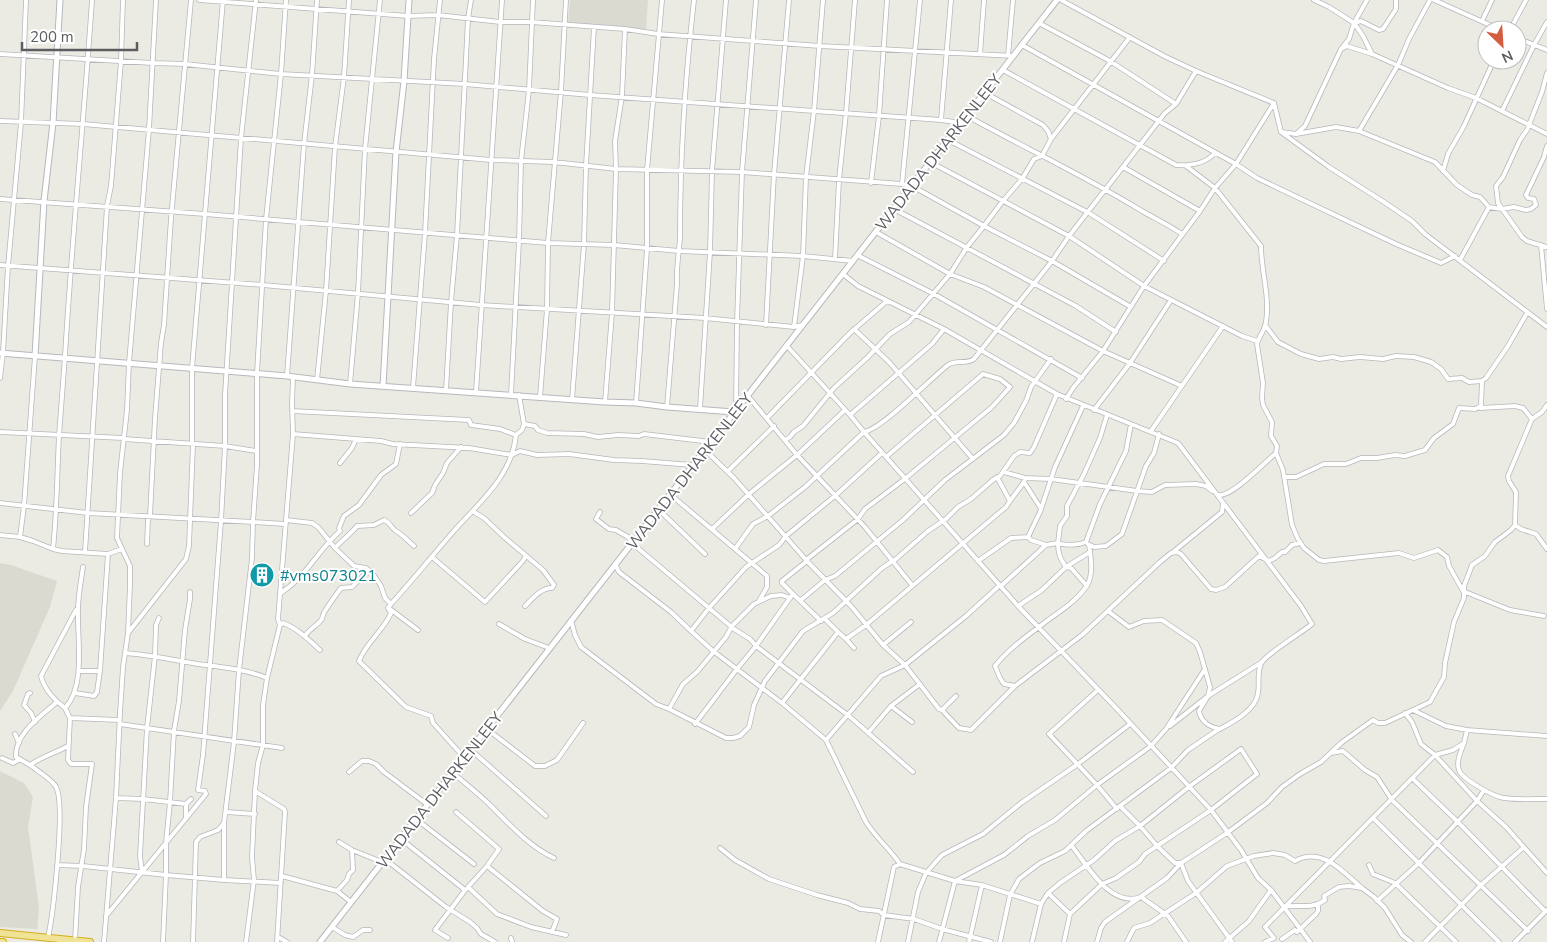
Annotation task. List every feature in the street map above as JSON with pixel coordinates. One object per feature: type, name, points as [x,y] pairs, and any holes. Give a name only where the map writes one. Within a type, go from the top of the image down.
[{"type":"highway","points":[[0,933],[90,942]]},
{"type":"street","points":[[0,378],[13,200],[21,123],[26,0]]},
{"type":"street","points":[[20,537],[30,434],[44,201],[53,123],[60,0]]},
{"type":"street","points":[[53,549],[57,509],[64,358],[92,0]]},
{"type":"street","points":[[85,552],[102,274],[121,61],[123,0]]},
{"type":"street","points":[[104,942],[128,633],[130,566],[117,538],[118,514],[149,129],[156,0]]},
{"type":"street","points":[[147,544],[159,366],[191,0]]},
{"type":"street","points":[[199,0],[256,2],[286,8],[408,16],[438,15],[500,22],[531,22],[564,26],[625,29],[658,34],[820,46],[1011,56],[1013,0]]},
{"type":"street","points":[[224,880],[224,823],[252,558],[257,373],[266,219],[281,74],[286,0]]},
{"type":"street","points":[[246,942],[254,880],[252,857],[255,791],[258,763],[264,745],[263,705],[267,678],[280,625],[278,618],[293,434],[290,376],[294,288],[304,144],[318,0]]},
{"type":"street","points":[[317,380],[326,291],[335,147],[344,77],[349,0]]},
{"type":"street","points":[[350,384],[358,294],[365,149],[380,0]]},
{"type":"street","points":[[383,386],[396,152],[404,81],[409,0]]},
{"type":"street","points":[[413,388],[425,233],[432,82],[440,0]]},
{"type":"street","points":[[446,390],[457,235],[468,19],[471,0]]},
{"type":"street","points":[[476,392],[502,0]]},
{"type":"street","points":[[511,394],[519,241],[520,162],[529,90],[533,0]]},
{"type":"street","points":[[540,397],[547,309],[548,243],[561,91],[566,0]]},
{"type":"street","points":[[636,403],[647,248],[647,170],[662,0]]},
{"type":"street","points":[[667,407],[676,265],[679,251],[680,171],[694,0]]},
{"type":"street","points":[[700,409],[710,252],[712,172],[726,0]]},
{"type":"street","points":[[2,353],[257,373],[350,384],[636,403],[667,407],[735,410],[742,172],[756,0]]},
{"type":"street","points":[[766,325],[774,174],[789,0]]},
{"type":"street","points":[[794,327],[803,256],[806,177],[814,111],[823,0]]},
{"type":"street","points":[[834,259],[855,0]]},
{"type":"street","points":[[871,183],[879,116],[887,0]]},
{"type":"street","points":[[902,184],[920,0]]},
{"type":"street","points":[[941,120],[951,0]]},
{"type":"street","points":[[980,54],[984,0]]},
{"type":"street","points":[[1059,0],[1196,71],[1274,104]]},
{"type":"street","name":"WADADA DHARKENLEEY","points":[[320,942],[471,750],[548,648],[633,544],[692,465],[1003,70],[1011,56],[1059,0]]},
{"type":"street","points":[[1314,0],[1330,7],[1354,23],[1372,54]]},
{"type":"street","points":[[1296,134],[1305,126],[1340,49],[1349,38],[1354,23],[1367,0]]},
{"type":"street","points":[[1354,23],[1360,21],[1379,30],[1383,29],[1396,9],[1396,0]]},
{"type":"street","points":[[1359,131],[1398,65],[1409,39],[1430,0]]},
{"type":"street","points":[[1434,0],[1480,20]]},
{"type":"street","points":[[1482,20],[1492,0]]},
{"type":"street","points":[[1515,20],[1526,0]]},
{"type":"street","points":[[128,633],[186,559],[189,551],[193,444],[192,368],[223,1]]},
{"type":"street","points":[[106,916],[206,794],[205,791],[198,790],[222,521],[226,372],[241,138],[256,2]]},
{"type":"street","points":[[1502,111],[1547,22]]},
{"type":"street","points":[[1039,23],[1110,61],[1176,104]]},
{"type":"street","points":[[572,400],[584,244],[586,166],[594,27]]},
{"type":"street","points":[[605,402],[612,313],[615,141],[622,96],[625,29]]},
{"type":"street","points":[[785,440],[803,426],[834,388],[890,334],[909,322],[934,294],[950,274],[967,247],[1022,179],[1034,158],[1042,156],[1051,139],[1130,37]]},
{"type":"street","points":[[1527,42],[1547,50]]},
{"type":"street","points":[[1022,45],[1236,164],[1257,178],[1396,244],[1441,263],[1455,256]]},
{"type":"street","points":[[1340,49],[1347,46],[1372,54],[1448,88],[1476,98],[1547,134]]},
{"type":"street","points":[[0,54],[185,64],[281,74],[465,84],[961,123]]},
{"type":"street","points":[[1003,70],[1176,165],[1186,166],[1201,162],[1210,159],[1215,153]]},
{"type":"street","points":[[1443,171],[1448,154],[1464,126],[1489,70]]},
{"type":"street","points":[[734,549],[754,524],[768,516],[805,488],[864,432],[871,431],[950,364],[970,362],[1052,261],[1069,236],[1166,113],[1176,104],[1196,71]]},
{"type":"street","points":[[1547,72],[1542,92],[1526,133],[1520,140],[1503,177],[1496,184],[1498,203],[1524,239],[1547,247]]},
{"type":"street","points":[[985,92],[1043,125],[1051,139]]},
{"type":"street","points":[[1274,104],[1281,132],[1412,221],[1547,327]]},
{"type":"street","points":[[1066,399],[1103,351],[1144,286],[1164,261],[1215,188],[1236,164],[1274,104]]},
{"type":"street","points":[[966,116],[1107,189],[1182,234]]},
{"type":"street","points":[[0,122],[83,124],[149,129],[274,142],[491,160],[554,162],[616,169],[742,172],[902,184],[912,186],[1052,261],[1131,308]]},
{"type":"street","points":[[1281,132],[1296,134],[1336,127],[1359,131],[1435,162],[1457,185],[1472,195],[1480,197],[1489,206],[1502,209],[1514,207],[1526,210],[1534,208],[1536,204],[1534,199],[1528,198],[1526,195],[1544,157],[1547,146]]},
{"type":"street","points":[[948,140],[1089,213],[1164,261]]},
{"type":"street","points":[[930,162],[1069,236],[1144,286],[1242,336],[1257,341]]},
{"type":"street","points":[[1097,942],[1105,922],[1167,878],[1181,863],[1227,833],[1267,802],[1282,787],[1321,762],[1358,730],[1373,720],[1378,723],[1385,723],[1430,702],[1444,677],[1449,641],[1454,622],[1464,598],[1463,591],[1449,566],[1447,557],[1438,550],[1414,558],[1399,553],[1324,562],[1300,544],[1292,526],[1285,476],[1271,436],[1272,422],[1264,410],[1262,398],[1263,383],[1257,341],[1265,325],[1266,289],[1260,253],[1261,246],[1215,188],[1186,166]]},
{"type":"street","points":[[1123,167],[1200,211]]},
{"type":"street","points":[[0,198],[236,216],[330,226],[519,241],[614,245],[679,251],[771,254],[853,261]]},
{"type":"street","points":[[1460,260],[1489,206]]},
{"type":"street","points":[[894,209],[1076,306],[1116,332]]},
{"type":"street","points":[[876,232],[950,274],[984,287],[1016,306],[1103,351],[1182,386]]},
{"type":"street","points":[[1541,245],[1547,309]]},
{"type":"street","points":[[857,255],[934,294],[1082,378]]},
{"type":"street","points":[[0,265],[263,285],[481,305],[705,318],[794,327],[804,324]]},
{"type":"street","points":[[842,274],[858,286],[944,329],[1056,394],[1178,443],[1301,606],[1312,624],[1262,662],[1208,696],[1166,730],[1151,746],[1097,785],[1055,820],[1028,836],[1004,855],[954,881],[939,942]]},
{"type":"street","points":[[1094,410],[1130,363],[1171,300]]},
{"type":"street","points":[[767,418],[854,329],[887,301]]},
{"type":"street","points":[[1265,325],[1278,342],[1301,354],[1319,359],[1333,357],[1340,359],[1414,357],[1431,362],[1448,379],[1462,378],[1469,382],[1482,381],[1486,378],[1508,346],[1527,313]]},
{"type":"street","points":[[1151,431],[1223,326]]},
{"type":"street","points":[[854,329],[876,348],[899,373],[915,394],[973,459]]},
{"type":"street","points":[[850,414],[932,344],[944,329]]},
{"type":"street","points":[[787,346],[850,414],[1018,606],[1190,786],[1227,829],[1227,833],[1241,850],[1258,878],[1271,890],[1308,941]]},
{"type":"street","points":[[802,600],[825,580],[835,576],[902,520],[945,480],[1004,435],[1014,423],[1034,382],[1051,359]]},
{"type":"street","points":[[690,631],[746,567],[779,546],[786,536],[983,374],[1000,379],[1010,387],[992,407],[906,478],[865,508],[858,519],[782,581],[793,594],[854,648]]},
{"type":"street","points":[[1479,408],[1481,406],[1482,381]]},
{"type":"street","points":[[571,620],[581,647],[656,704],[726,738],[740,736],[749,727],[754,705],[765,681],[803,631],[823,620],[882,568],[1004,472],[1009,462],[1017,454],[1030,453],[1056,394]]},
{"type":"street","points":[[466,755],[460,753],[433,723],[432,716],[406,707],[359,661],[389,619],[391,613],[390,606],[453,532],[474,512],[506,470],[512,456],[516,435],[522,430],[524,424],[519,395]]},
{"type":"street","points":[[747,395],[797,455],[858,519],[912,584]]},
{"type":"street","points":[[1463,591],[1472,565],[1485,556],[1495,542],[1512,530],[1515,525],[1516,492],[1508,476],[1532,419],[1542,412],[1547,405]]},
{"type":"street","points":[[1028,537],[1050,479],[1083,406]]},
{"type":"street","points":[[1285,476],[1296,477],[1324,464],[1346,464],[1361,458],[1405,456],[1425,450],[1434,438],[1453,424],[1459,408],[1515,406],[1523,408],[1532,419]]},
{"type":"street","points":[[292,410],[469,420],[471,424],[500,429],[516,435]]},
{"type":"street","points":[[712,529],[749,494],[797,455],[845,410]]},
{"type":"street","points":[[1087,586],[1071,568],[1066,567],[1058,553],[1058,543],[1060,526],[1067,516],[1068,506],[1100,438],[1107,415]]},
{"type":"street","points":[[524,424],[535,426],[538,430],[547,433],[584,434],[598,437],[618,435],[639,436],[644,434],[711,442]]},
{"type":"street","points":[[1015,686],[1004,684],[995,666],[1038,627],[1066,607],[1087,586],[1090,574],[1088,543],[1100,504],[1126,450],[1131,424]]},
{"type":"street","points":[[728,471],[774,426]]},
{"type":"street","points":[[0,432],[123,438],[225,446],[256,451]]},
{"type":"street","points":[[293,434],[461,448],[512,456],[520,452],[537,455],[569,454],[636,462],[639,460],[692,465]]},
{"type":"street","points":[[978,561],[1011,538],[1028,537],[1031,540],[1046,545],[1088,543],[1094,547],[1106,546],[1122,534],[1130,506],[1146,466],[1154,453],[1159,434]]},
{"type":"street","points":[[340,464],[356,439]]},
{"type":"street","points":[[281,593],[303,575],[321,551],[340,531],[339,528],[344,516],[359,505],[381,475],[396,464],[400,444]]},
{"type":"street","points":[[411,513],[432,493],[447,463],[461,448]]},
{"type":"street","points":[[705,450],[749,494],[806,560],[846,601],[883,645],[906,665],[939,709],[959,728],[971,730],[1015,686],[1062,651],[1160,562],[1222,512],[1223,503]]},
{"type":"street","points":[[1004,472],[1025,480],[1050,479],[1108,488],[1152,492],[1165,485],[1196,484],[1206,486],[1222,496],[1238,487],[1276,453]]},
{"type":"street","points":[[997,476],[1010,501]]},
{"type":"street","points":[[846,639],[866,625],[912,584],[1006,507],[1025,480]]},
{"type":"street","points":[[1025,480],[1040,507]]},
{"type":"street","points":[[669,709],[683,684],[697,672],[726,637],[732,626],[759,601],[767,587],[768,578],[753,563],[671,495]]},
{"type":"street","points":[[0,503],[88,513],[190,520],[285,522],[315,525],[331,542],[334,548],[354,566],[366,568],[378,580],[390,606],[418,630]]},
{"type":"street","points":[[659,510],[705,554]]},
{"type":"street","points":[[474,512],[484,518],[543,570],[554,585],[552,588],[546,588],[538,593],[525,606]]},
{"type":"street","points":[[600,512],[596,519],[609,529],[616,530],[628,537],[633,544],[709,608],[750,639],[756,646],[847,714],[913,772]]},
{"type":"street","points":[[334,548],[351,535],[357,526],[374,525],[384,520],[389,522],[394,529],[414,546]]},
{"type":"street","points":[[1515,525],[1536,534],[1547,549]]},
{"type":"street","points":[[0,535],[20,537],[53,549],[108,554],[122,549]]},
{"type":"street","points":[[1171,553],[1177,552],[1181,554],[1211,589],[1216,590],[1225,587],[1259,556],[1269,561],[1282,552],[1286,552],[1292,545],[1300,544]]},
{"type":"street","points":[[826,740],[881,676],[906,665],[966,616],[1046,545]]},
{"type":"street","points":[[1018,606],[1042,590],[1066,567],[1090,552]]},
{"type":"street","points":[[75,693],[94,696],[96,694],[100,671],[108,554]]},
{"type":"street","points":[[432,558],[485,602],[526,556]]},
{"type":"street","points":[[615,564],[619,572],[671,612],[713,651],[782,703],[826,740],[866,822],[872,832],[900,864],[954,881],[982,886],[1041,904]]},
{"type":"street","points":[[65,708],[75,693],[79,671],[78,608],[83,567]]},
{"type":"street","points":[[305,636],[322,618],[324,612],[330,606],[331,600],[341,588],[352,587],[370,572]]},
{"type":"street","points":[[1463,591],[1490,600],[1510,610],[1544,616]]},
{"type":"street","points":[[163,942],[166,843],[174,731],[179,701],[185,630],[190,608],[190,592]]},
{"type":"street","points":[[695,724],[756,646],[793,594]]},
{"type":"street","points":[[759,601],[782,595],[790,598]]},
{"type":"street","points":[[75,940],[78,887],[83,866],[86,807],[92,764],[71,764],[68,760],[70,718],[68,711],[57,702],[42,682],[41,676],[78,608]]},
{"type":"street","points":[[1108,611],[1129,627],[1144,621],[1162,620],[1196,643],[1210,687],[1208,696],[1199,711],[1200,717],[1207,725],[1220,729]]},
{"type":"street","points":[[142,872],[140,856],[147,728],[158,618]]},
{"type":"street","points":[[883,645],[911,622]]},
{"type":"street","points":[[280,625],[283,623],[287,624],[305,636],[320,650]]},
{"type":"street","points":[[499,624],[525,639],[548,648]]},
{"type":"street","points":[[782,703],[838,632]]},
{"type":"street","points":[[125,653],[254,672],[267,678]]},
{"type":"street","points":[[1000,942],[1010,895],[1020,879],[1040,863],[1065,851],[1086,831],[1171,768],[1188,750],[1250,709],[1258,693],[1258,679],[1262,662]]},
{"type":"street","points":[[1166,730],[1205,669]]},
{"type":"street","points":[[79,671],[100,671]]},
{"type":"street","points":[[868,733],[891,706],[920,684]]},
{"type":"street","points":[[1098,690],[1049,734],[1118,807],[1140,826],[1158,847],[1175,863],[1181,863]]},
{"type":"street","points":[[30,693],[24,705],[31,713],[35,722]]},
{"type":"street","points":[[942,710],[956,696]]},
{"type":"street","points":[[48,938],[60,829],[59,795],[56,786],[30,765],[17,758],[16,754],[22,736],[57,702]]},
{"type":"street","points":[[891,706],[912,722]]},
{"type":"street","points":[[1413,710],[1446,726],[1467,730],[1547,736]]},
{"type":"street","points":[[1405,713],[1412,722],[1421,744],[1435,755],[1477,802],[1506,827],[1547,873]]},
{"type":"street","points":[[70,718],[119,720],[120,724],[282,748]]},
{"type":"street","points":[[487,729],[534,766],[545,766],[556,760],[583,723]]},
{"type":"street","points":[[908,942],[918,892],[926,873],[942,855],[983,834],[1021,803],[1078,764],[1130,724]]},
{"type":"street","points":[[1467,730],[1458,760],[1458,770],[1465,778],[1484,790],[1503,798],[1547,799]]},
{"type":"street","points":[[15,734],[19,743]]},
{"type":"street","points":[[1318,904],[1316,914],[1297,932],[1295,930],[1283,941],[1274,938],[1265,927],[1435,755],[1454,750],[1464,743]]},
{"type":"street","points":[[30,765],[35,760],[53,754],[68,746]]},
{"type":"street","points":[[1032,942],[1041,904],[1048,893],[1115,841],[1140,826],[1241,749],[1257,774],[1211,810],[1145,854],[1139,862],[1116,878],[1102,884],[1070,914],[1064,942]]},
{"type":"street","points":[[471,750],[546,816]]},
{"type":"street","points":[[1331,753],[1344,751],[1365,770],[1377,777],[1392,800],[1528,930]]},
{"type":"street","points":[[2,758],[13,763],[20,759]]},
{"type":"street","points":[[348,772],[362,761],[370,761],[428,805]]},
{"type":"street","points":[[453,773],[504,820],[544,853],[554,858]]},
{"type":"street","points":[[1412,779],[1546,910],[1515,942]]},
{"type":"street","points":[[1377,901],[1419,864],[1436,843],[1477,802],[1484,790]]},
{"type":"street","points":[[255,791],[277,804],[286,812],[277,940],[287,942]]},
{"type":"street","points":[[116,798],[186,804]]},
{"type":"street","points":[[186,819],[186,804],[191,799]]},
{"type":"street","points":[[226,812],[255,814]]},
{"type":"street","points":[[448,938],[434,930],[499,849],[456,812]]},
{"type":"street","points":[[1374,818],[1499,942]]},
{"type":"street","points":[[416,820],[474,864]]},
{"type":"street","points":[[193,942],[196,842],[200,837],[218,830],[224,823]]},
{"type":"street","points":[[401,839],[467,888],[497,914],[512,921],[566,935]]},
{"type":"street","points":[[339,842],[352,850],[384,860],[495,942]]},
{"type":"street","points":[[1071,845],[1102,884],[1114,895],[1132,900],[1141,897]]},
{"type":"street","points":[[1424,942],[1481,885],[1524,847]]},
{"type":"street","points":[[720,848],[735,860],[769,879],[848,903],[860,909],[878,911],[884,915],[914,919],[942,929],[991,942]]},
{"type":"street","points":[[337,891],[347,880],[352,870],[352,850]]},
{"type":"street","points":[[1127,942],[1134,928],[1150,923],[1196,892],[1228,866],[1254,856],[1273,853],[1285,855],[1295,861],[1304,856],[1314,856],[1330,861],[1377,901],[1389,913],[1402,935],[1412,942]]},
{"type":"street","points":[[1181,863],[1188,881],[1231,940]]},
{"type":"street","points":[[878,942],[894,867],[900,864]]},
{"type":"street","points":[[57,865],[242,882],[254,880],[281,883]]},
{"type":"street","points":[[1369,865],[1373,874],[1395,884],[1456,942]]},
{"type":"street","points":[[487,866],[528,899],[557,919],[552,932]]},
{"type":"street","points":[[282,876],[337,891],[351,902]]},
{"type":"street","points":[[969,942],[982,886]]},
{"type":"street","points":[[1284,907],[1293,905],[1304,907],[1318,904],[1324,900],[1324,896],[1339,887],[1362,888]]},
{"type":"street","points":[[1225,942],[1231,940],[1249,921],[1271,890]]},
{"type":"street","points":[[1048,893],[1070,914]]},
{"type":"street","points":[[1141,897],[1172,920],[1186,942]]},
{"type":"street","points":[[332,927],[345,935],[353,937],[363,930],[370,930]]},
{"type":"street","points":[[1265,942],[1274,938]]},
{"type":"shaded area","points":[[570,0],[648,0],[646,30],[568,23]]},
{"type":"shaded area","points":[[0,563],[57,581],[50,607],[13,691],[0,711]]},
{"type":"shaded area","points":[[0,771],[24,783],[33,797],[28,827],[39,907],[37,932],[37,929],[0,927]]},
{"type":"place","name":"#vms073021","points":[[262,575]]}]
